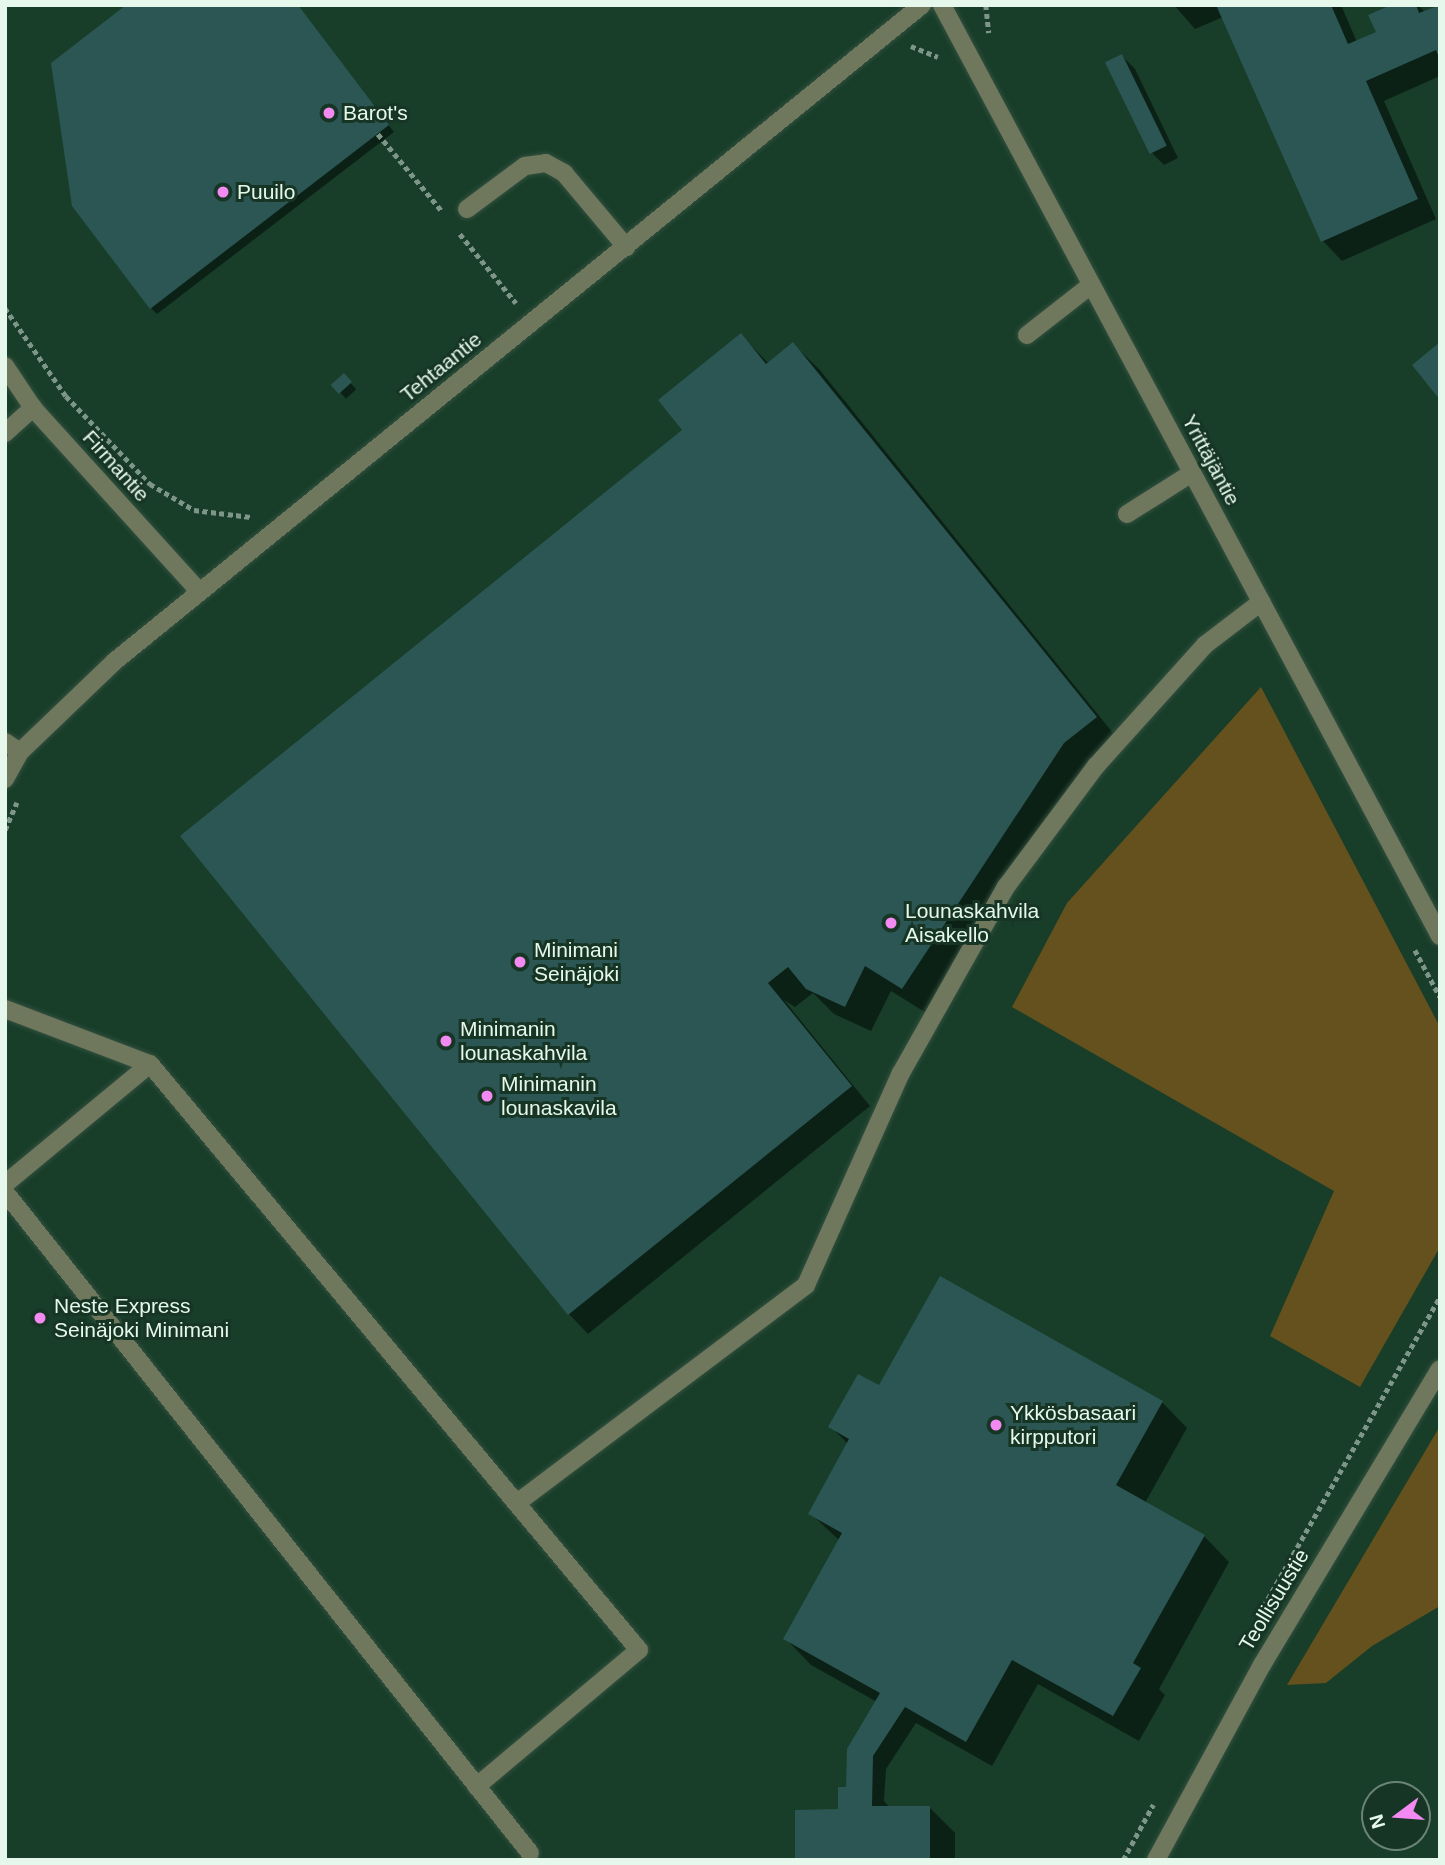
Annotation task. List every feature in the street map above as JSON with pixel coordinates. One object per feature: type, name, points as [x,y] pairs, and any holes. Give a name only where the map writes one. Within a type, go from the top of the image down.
[{"type":"street","name":"Tehtaantie","points":[[5,779],[13,747],[115,661],[922,5]]},
{"type":"street","name":"Yrittäjäntie","points":[[942,5],[1440,936]]},
{"type":"street","points":[[467,209],[525,166],[545,163],[564,173],[626,247]]},
{"type":"street","points":[[1027,335],[1091,285]]},
{"type":"street","name":"Firmantie","points":[[5,366],[33,408],[200,592]]},
{"type":"street","points":[[5,433],[33,408]]},
{"type":"street","points":[[1127,514],[1192,473]]},
{"type":"street","points":[[517,1503],[806,1286],[901,1073],[1006,887],[1096,766],[1205,645],[1261,602]]},
{"type":"street","points":[[5,1009],[150,1063],[639,1650],[477,1786]]},
{"type":"street","points":[[5,1184],[150,1063]]},
{"type":"street","points":[[5,1192],[530,1853]]},
{"type":"street","name":"Teollisuustie","points":[[1156,1860],[1262,1665],[1440,1369]]},
{"type":"path","points":[[904,51],[913,46],[935,53],[942,62]]},
{"type":"path","points":[[378,134],[443,213]]},
{"type":"path","points":[[451,222],[532,322]]},
{"type":"path","points":[[5,308],[66,396],[150,484],[194,510],[248,514],[268,538]]},
{"type":"path","points":[[5,830],[22,792]]},
{"type":"path","points":[[1414,948],[1440,997]]},
{"type":"path","points":[[1254,1622],[1440,1297]]},
{"type":"path","points":[[1123,1860],[1155,1801]]},
{"type":"shaded area","points":[[5,5],[1440,5],[1440,1860],[5,1860]]},
{"type":"shaded area","points":[[1261,687],[1440,1027],[1440,1247],[1360,1387],[1270,1336],[1334,1191],[1012,1007],[1067,903]]},
{"type":"shaded area","points":[[1440,1426],[1440,1606],[1372,1646],[1326,1683],[1287,1685]]},
{"type":"building","points":[[126,5],[298,5],[389,125],[150,309],[72,206],[51,63]]},
{"type":"building","points":[[1216,5],[1331,5],[1348,44],[1376,32],[1368,15],[1391,5],[1416,5],[1419,13],[1440,5],[1440,60],[1436,50],[1366,81],[1418,199],[1321,242]]},
{"type":"building","points":[[1122,54],[1167,146],[1150,154],[1105,62]]},
{"type":"building","points":[[741,333],[766,364],[793,342],[1097,717],[1064,743],[902,989],[865,966],[845,1007],[806,989],[788,967],[768,983],[852,1086],[568,1315],[180,836],[682,430],[658,400]]},
{"type":"building","points":[[1440,342],[1440,400],[1412,365]]},
{"type":"building","points":[[344,373],[352,382],[339,394],[331,385]]},
{"type":"building","points":[[940,1276],[1163,1401],[1116,1485],[1205,1535],[1133,1663],[1141,1668],[1113,1716],[1012,1660],[966,1742],[905,1707],[873,1756],[872,1806],[930,1806],[930,1860],[795,1860],[795,1810],[838,1809],[838,1787],[846,1787],[847,1749],[880,1693],[783,1639],[842,1533],[808,1514],[849,1439],[828,1427],[858,1374],[879,1385]]},
{"type":"place","name":"Barot's","points":[[329,113]]},
{"type":"place","name":"Puuilo","points":[[223,192]]},
{"type":"place","name":"Lounaskahvila Aisakello","points":[[891,923]]},
{"type":"place","name":"Minimani Seinäjoki","points":[[520,962]]},
{"type":"place","name":"Minimanin lounaskahvila","points":[[446,1041]]},
{"type":"place","name":"Minimanin lounaskavila","points":[[487,1096]]},
{"type":"place","name":"Neste Express Seinäjoki Minimani","points":[[40,1318]]},
{"type":"place","name":"Ykkösbasaari kirpputori","points":[[996,1425]]}]
